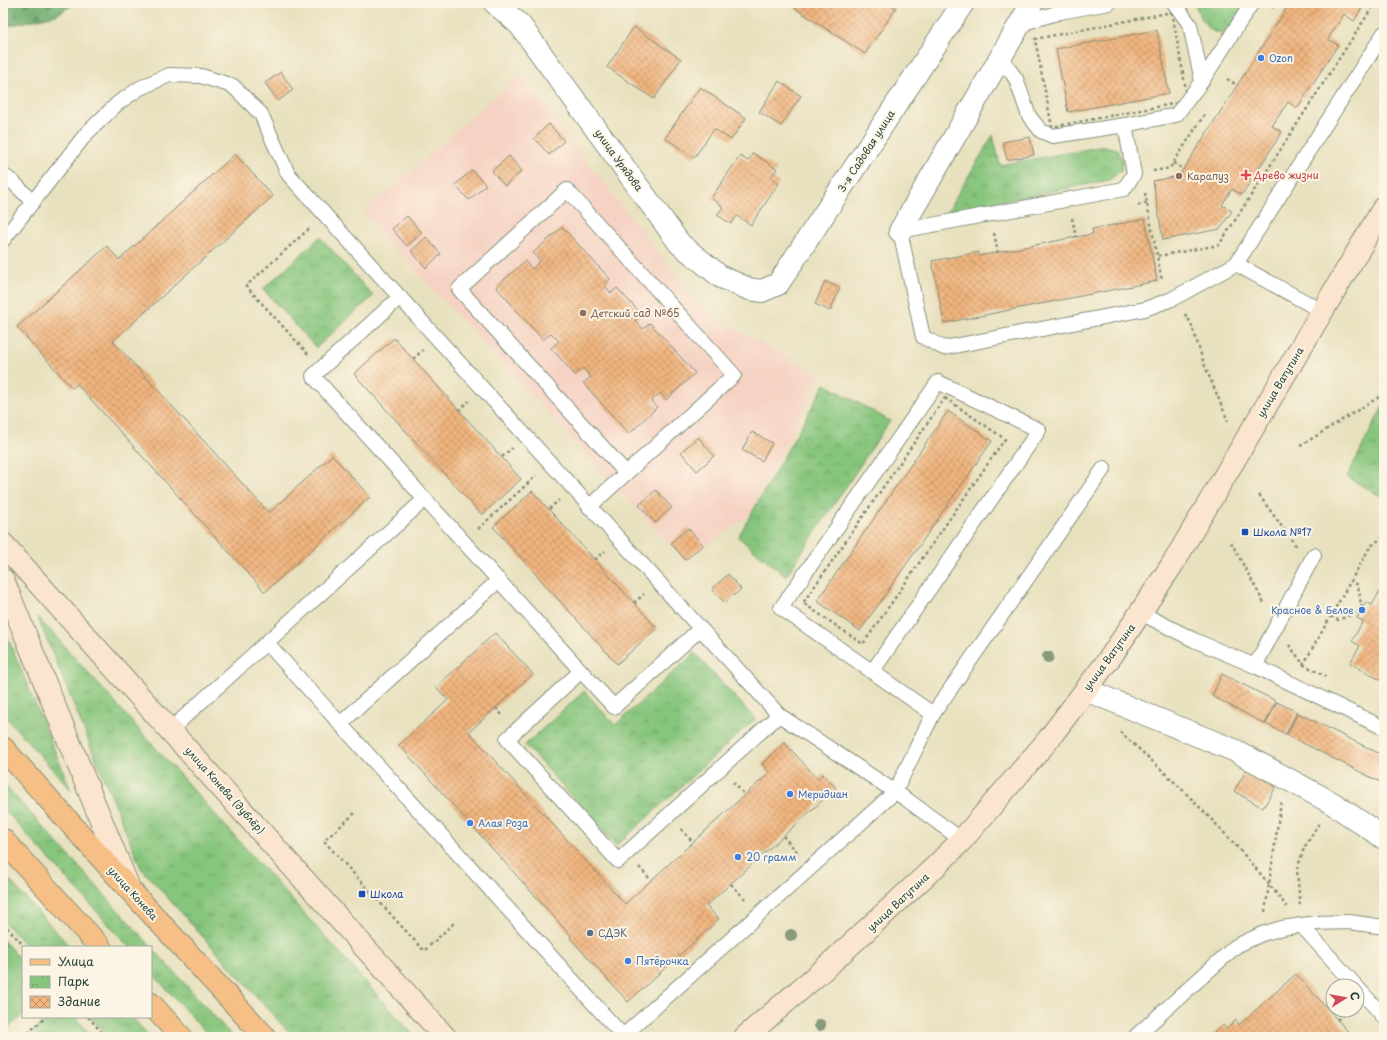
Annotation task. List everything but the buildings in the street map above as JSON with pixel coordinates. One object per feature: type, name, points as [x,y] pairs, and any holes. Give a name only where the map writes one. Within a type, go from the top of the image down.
[{"type":"main road","name":"улица Ватутина","points":[[745,1037],[893,906],[962,840],[1048,740],[1141,613],[1384,207]]},
{"type":"main road","name":"улица Конева (дублёр)","points":[[3,544],[446,1037]]},
{"type":"main road","points":[[3,580],[129,889]]},
{"type":"main road","name":"улица Конева","points":[[3,748],[129,889],[265,1037]]},
{"type":"main road","points":[[3,840],[99,946]]},
{"type":"main road","points":[[152,1005],[181,1037]]},
{"type":"street","name":"улица Урядова","points":[[495,3],[520,25],[680,244],[721,277],[749,289],[762,291]]},
{"type":"street","name":"3-я Садовая улица","points":[[762,291],[778,284],[963,3]]},
{"type":"street","points":[[900,231],[1001,58],[1027,31],[1032,3]]},
{"type":"street","points":[[1086,690],[1236,751],[1332,803],[1384,838]]},
{"type":"lane","points":[[1027,31],[1060,12],[1109,3]]},
{"type":"lane","points":[[1174,3],[1190,25],[1202,81]]},
{"type":"lane","points":[[1001,58],[1016,79],[1029,116],[1041,131],[1053,136],[1125,125],[1176,115],[1202,81],[1252,3]]},
{"type":"lane","points":[[1125,125],[1134,174],[1124,189],[900,231],[923,337],[944,348],[1146,309],[1172,299],[1236,264],[1384,33]]},
{"type":"lane","points":[[3,240],[86,134],[118,103],[140,88],[169,75],[201,76],[233,86],[261,114],[288,174],[779,715],[895,792],[962,840]]},
{"type":"lane","points":[[3,175],[14,183],[33,202]]},
{"type":"lane","points":[[589,507],[734,375],[566,190],[459,289],[626,473]]},
{"type":"lane","points":[[1236,264],[1322,312]]},
{"type":"lane","points":[[400,297],[313,376],[614,707],[700,629]]},
{"type":"lane","points":[[872,672],[1039,430],[938,382],[781,608],[872,672],[933,714]]},
{"type":"lane","points":[[267,643],[623,1036],[895,792],[933,714],[1104,468]]},
{"type":"lane","points":[[170,730],[425,498]]},
{"type":"lane","points":[[1255,666],[1312,560]]},
{"type":"lane","points":[[340,724],[499,580]]},
{"type":"lane","points":[[1141,613],[1194,640],[1255,666],[1384,728]]},
{"type":"lane","points":[[581,671],[507,739],[618,861],[779,715]]},
{"type":"lane","points":[[1135,1037],[1236,946],[1262,934],[1301,925],[1349,922],[1384,927]]},
{"type":"lane","points":[[1301,925],[1348,978]]},
{"type":"lane","points":[[1365,997],[1384,1017]]},
{"type":"path","points":[[1158,256],[1219,245],[1374,3]]},
{"type":"path","points":[[1027,31],[1052,127]]},
{"type":"path","points":[[1227,79],[1238,85]]},
{"type":"path","points":[[1173,163],[1184,169]]},
{"type":"path","points":[[1147,172],[1170,168]]},
{"type":"path","points":[[1146,196],[1164,288]]},
{"type":"path","points":[[1132,206],[1147,203]]},
{"type":"path","points":[[321,369],[246,286],[325,214]]},
{"type":"path","points":[[1064,219],[1080,216]]},
{"type":"path","points":[[1072,217],[1076,237]]},
{"type":"path","points":[[986,234],[1002,231]]},
{"type":"path","points":[[994,232],[998,252]]},
{"type":"path","points":[[1191,323],[1204,364],[1228,421]]},
{"type":"path","points":[[413,359],[423,350]]},
{"type":"path","points":[[1300,446],[1384,394]]},
{"type":"path","points":[[945,398],[1005,439],[863,644],[803,603],[945,398]]},
{"type":"path","points":[[459,410],[469,401]]},
{"type":"path","points":[[502,458],[512,448]]},
{"type":"path","points":[[477,530],[550,464]]},
{"type":"path","points":[[1259,495],[1312,560]]},
{"type":"path","points":[[549,510],[559,500]]},
{"type":"path","points":[[1293,684],[1370,547],[1384,536]]},
{"type":"path","points":[[595,560],[605,551]]},
{"type":"path","points":[[1331,616],[1338,620],[1362,610],[1358,585],[1351,581]]},
{"type":"path","points":[[634,603],[644,594]]},
{"type":"path","points":[[496,708],[502,714]]},
{"type":"path","points":[[1120,732],[1171,778],[1270,884],[1301,925]]},
{"type":"path","points":[[1270,884],[1279,822],[1283,776]]},
{"type":"path","points":[[737,786],[745,795]]},
{"type":"path","points":[[1301,925],[1297,870],[1304,848],[1332,803]]},
{"type":"path","points":[[355,813],[324,841],[424,951],[455,922]]},
{"type":"path","points":[[685,833],[693,842]]},
{"type":"path","points":[[783,836],[800,855]]},
{"type":"path","points":[[643,871],[651,880]]},
{"type":"path","points":[[731,884],[748,903]]},
{"type":"path","points":[[3,923],[24,946]]},
{"type":"path","points":[[24,1037],[45,1018]]},
{"type":"path","points":[[89,1018],[106,1037]]},
{"type":"shaded area","name":"Детский сад №65","points":[[520,75],[689,293],[702,306],[718,320],[821,375],[750,514],[685,561],[363,213]]},
{"type":"green space","points":[[3,3],[76,3],[56,15],[3,27]]},
{"type":"green space","points":[[1194,3],[1246,3],[1229,27],[1218,33],[1212,31],[1206,25]]},
{"type":"green space","points":[[993,135],[1000,165],[1105,146],[1117,149],[1122,160],[1121,171],[1109,180],[947,212]]},
{"type":"green space","points":[[320,237],[373,296],[316,348],[263,289]]},
{"type":"green space","points":[[825,384],[890,421],[786,576],[738,537]]},
{"type":"green space","points":[[1384,404],[1384,498],[1347,477]]},
{"type":"green space","points":[[37,616],[415,1037],[293,1037],[141,868]]},
{"type":"green space","points":[[3,626],[71,790],[3,714]]},
{"type":"green space","points":[[695,653],[755,719],[616,846],[525,745],[584,691],[615,725]]},
{"type":"green space","points":[[3,783],[151,946],[128,946],[3,808]]},
{"type":"green space","points":[[3,873],[69,946],[26,946],[3,921]]},
{"type":"green space","points":[[3,940],[22,961],[22,1016],[3,1033]]},
{"type":"green space","points":[[152,948],[233,1037],[210,1037],[152,973]]},
{"type":"green space","points":[[48,1018],[76,1018],[93,1037],[27,1037]]},
{"type":"green space","points":[[91,1018],[133,1018],[150,1037],[108,1037]]},
{"type":"place","name":"Ozon","points":[[1261,58]]},
{"type":"place","name":"Древо жизни","points":[[1246,175]]},
{"type":"place","name":"Карапуз","points":[[1179,176]]},
{"type":"place","name":"Детский сад №65","points":[[583,313]]},
{"type":"place","name":"Школа №17","points":[[1245,532]]},
{"type":"place","name":"Красное & Белое","points":[[1362,610]]},
{"type":"place","name":"Меридиан","points":[[790,794]]},
{"type":"place","name":"Алая Роза","points":[[470,823]]},
{"type":"place","name":"20 грамм","points":[[738,857]]},
{"type":"place","name":"Школа","points":[[362,894]]},
{"type":"place","name":"СДЭК","points":[[590,933]]},
{"type":"place","name":"Пятёрочка","points":[[628,961]]}]
